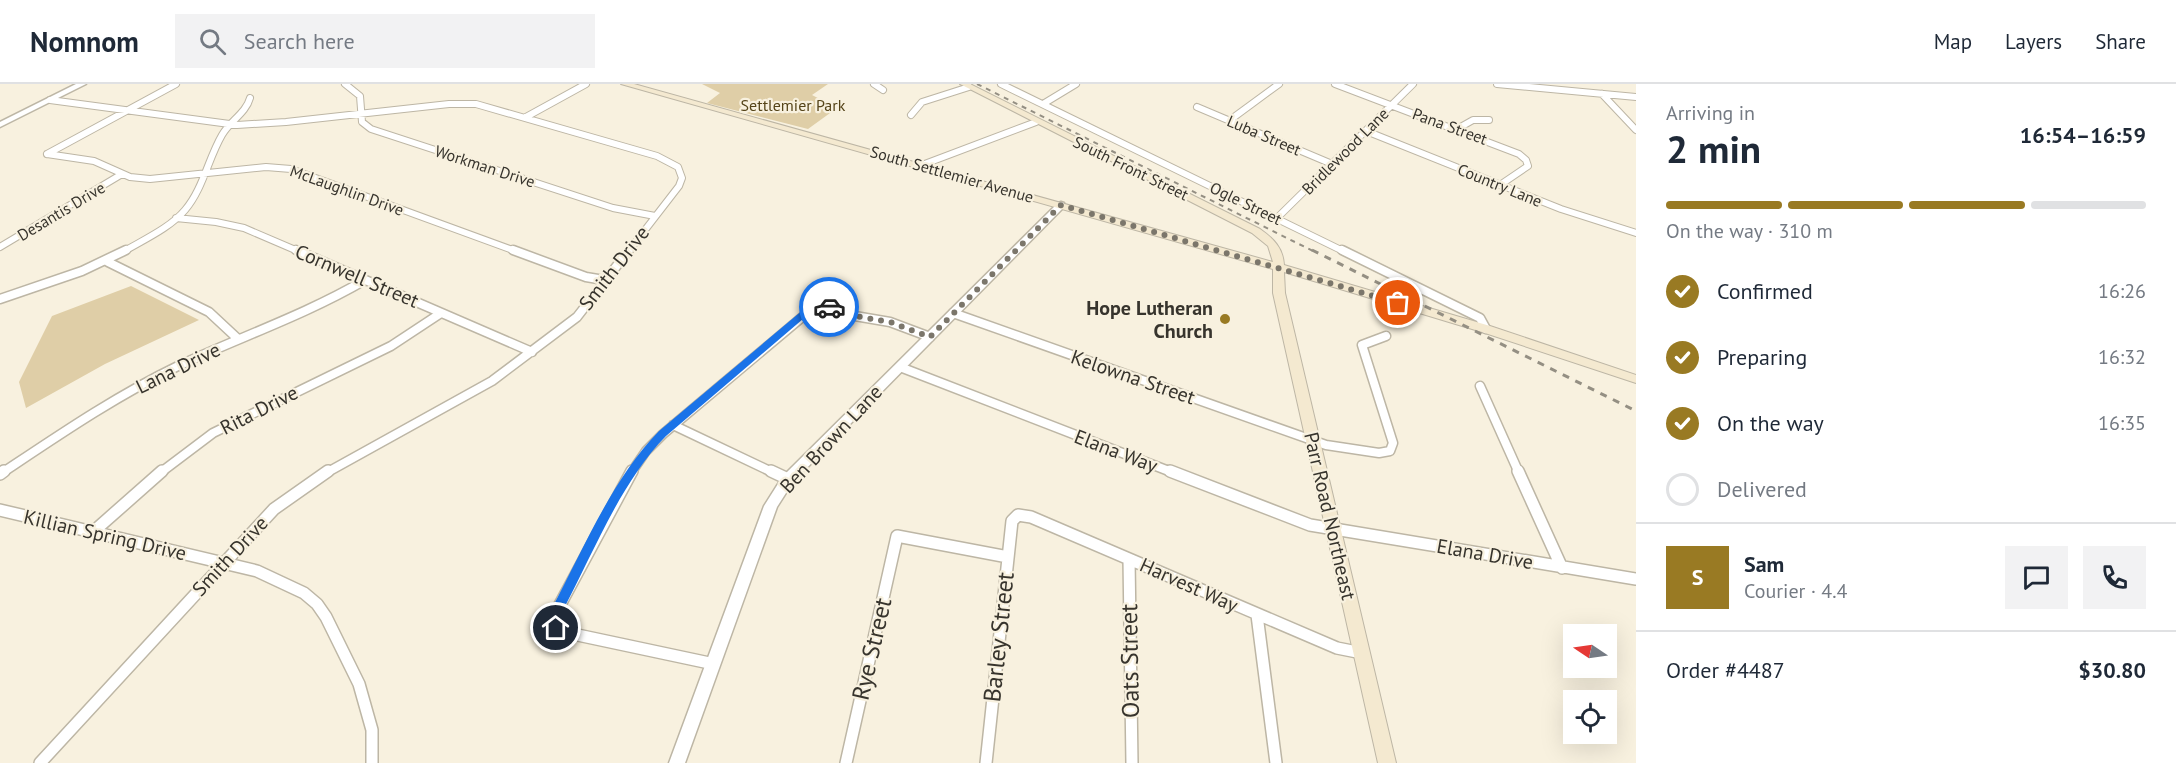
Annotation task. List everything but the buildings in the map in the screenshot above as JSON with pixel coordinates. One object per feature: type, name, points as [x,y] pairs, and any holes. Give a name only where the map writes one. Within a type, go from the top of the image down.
[{"type":"main road","name":"South Settlemier Avenue","points":[[625,84],[922,165],[1280,268],[1486,329],[1636,379]]},
{"type":"main road","name":"South Front Street","points":[[966,85],[1264,236],[1277,250],[1280,268]]},
{"type":"main road","name":"Parr Road Northeast","points":[[1280,268],[1279,293],[1387,763]]},
{"type":"street","points":[[0,125],[82,84]]},
{"type":"street","points":[[127,111],[176,84]]},
{"type":"street","name":"Workman Drive","points":[[345,84],[360,95],[363,103],[362,122],[371,129],[613,208],[655,216]]},
{"type":"street","points":[[526,117],[586,84]]},
{"type":"street","points":[[874,84],[884,90]]},
{"type":"street","name":"Ogle Street","points":[[1001,84],[1480,318],[1486,329]]},
{"type":"street","points":[[1043,104],[1076,84]]},
{"type":"street","points":[[1230,120],[1279,84]]},
{"type":"street","name":"Pana Street","points":[[1335,84],[1507,147],[1524,158],[1528,163],[1526,168],[1500,185]]},
{"type":"street","name":"Bridlewood Lane","points":[[1277,218],[1413,84]]},
{"type":"street","points":[[1497,84],[1636,97]]},
{"type":"street","points":[[911,115],[922,102],[966,85]]},
{"type":"street","points":[[1602,94],[1636,130]]},
{"type":"street","points":[[0,299],[66,279],[108,262],[176,218],[187,208],[229,124],[249,104],[250,98]]},
{"type":"street","name":"Smith Drive","points":[[40,763],[274,509],[331,469],[492,381],[577,317],[681,182],[681,171],[674,164],[657,156],[526,117],[470,104],[265,124],[229,124],[50,100]]},
{"type":"street","name":"Luba Street","points":[[1197,107],[1332,164]]},
{"type":"street","name":"McLaughlin Drive","points":[[127,111],[47,154],[97,162],[122,174],[150,179],[266,167],[291,169],[589,278],[604,280]]},
{"type":"street","points":[[1457,129],[1473,120],[1490,120]]},
{"type":"street","points":[[922,165],[1036,122]]},
{"type":"street","name":"Country Lane","points":[[1366,132],[1588,219],[1636,233]]},
{"type":"street","name":"Desantis Drive","points":[[0,248],[122,174]]},
{"type":"street","name":"Ben Brown Lane","points":[[677,763],[771,506],[788,479],[1061,205]]},
{"type":"street","name":"Cornwell Street","points":[[176,218],[216,222],[244,228],[532,352]]},
{"type":"street","points":[[108,262],[209,312],[238,339]]},
{"type":"street","name":"Lana Drive","points":[[0,474],[126,393],[238,339],[332,300],[365,280]]},
{"type":"street","points":[[714,664],[573,634],[556,628],[556,612],[623,486],[646,451],[673,425],[807,311],[820,305],[849,315],[890,322],[930,337]]},
{"type":"street","name":"Rita Drive","points":[[93,532],[147,482],[213,433],[391,346],[441,313]]},
{"type":"street","name":"Kelowna Street","points":[[953,313],[1313,441],[1329,446],[1379,453],[1385,453],[1392,448],[1393,443],[1362,345],[1386,336]]},
{"type":"street","name":"Elana Way","points":[[900,367],[1304,523],[1334,529]]},
{"type":"street","points":[[1480,386],[1562,568]]},
{"type":"street","points":[[673,425],[788,479]]},
{"type":"street","name":"Killian Spring Drive","points":[[0,510],[224,562],[257,571],[289,584],[318,605],[362,689],[371,732],[372,763]]},
{"type":"street","name":"Barley Street","points":[[986,763],[1012,521],[1018,515]]},
{"type":"street","name":"Harvest Way","points":[[1018,515],[1031,517],[1337,648],[1362,653]]},
{"type":"street","name":"Elana Drive","points":[[1334,529],[1636,579]]},
{"type":"street","name":"Rye Street","points":[[846,763],[897,536],[1008,557]]},
{"type":"street","name":"Oats Street","points":[[1129,559],[1132,763]]},
{"type":"street","points":[[1257,615],[1276,763]]},
{"type":"green space","name":"Settlemier Park","points":[[702,84],[828,84],[812,95],[837,108],[808,129],[707,103],[720,93]]},
{"type":"green space","points":[[131,286],[199,320],[105,364],[26,408],[19,382],[52,316]]},
{"type":"railway","points":[[977,84],[1315,252]]},
{"type":"railway","points":[[1312,250],[1636,411]]},
{"type":"way so far","points":[[829,307],[849,315],[890,322],[930,337],[1061,205],[1398,303]]},
{"type":"place","name":"Hope Lutheran Church","points":[[1225,319]]},
{"type":"route","points":[[556,628],[556,612],[623,486],[646,451],[807,311],[820,305],[829,307]]}]
